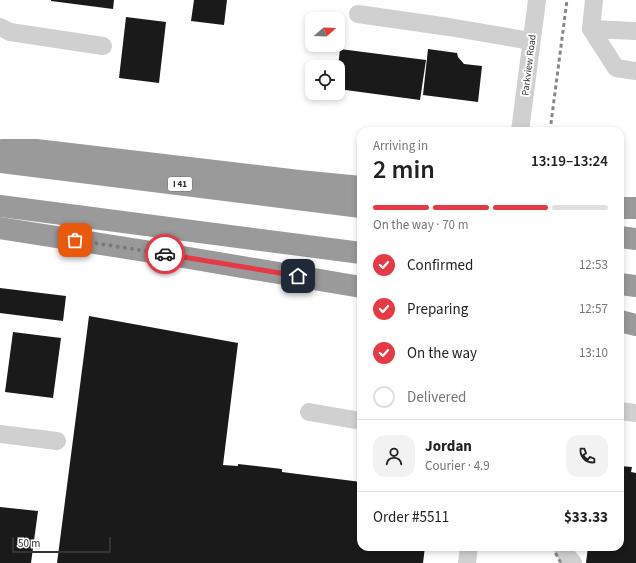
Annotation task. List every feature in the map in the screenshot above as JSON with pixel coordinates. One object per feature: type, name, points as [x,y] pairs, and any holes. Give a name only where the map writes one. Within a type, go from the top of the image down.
[{"type":"highway","points":[[0,150],[36,150],[299,181],[357,186]]},
{"type":"highway","name":"I 41","points":[[0,162],[357,207]]},
{"type":"highway","points":[[0,206],[357,252]]},
{"type":"highway","points":[[624,208],[636,208]]},
{"type":"highway","points":[[0,228],[357,286]]},
{"type":"highway","points":[[624,238],[636,239]]},
{"type":"highway","points":[[624,284],[636,286]]},
{"type":"highway","points":[[624,316],[636,317]]},
{"type":"highway","points":[[624,322],[636,325]]},
{"type":"street","name":"Parkview Road","points":[[520,127],[536,0]]},
{"type":"street","points":[[594,0],[591,29],[616,68],[636,71]]},
{"type":"street","points":[[358,14],[531,41]]},
{"type":"street","points":[[0,27],[10,32],[103,46]]},
{"type":"street","points":[[591,29],[636,31]]},
{"type":"street","points":[[309,412],[357,420]]},
{"type":"street","points":[[624,412],[636,414]]},
{"type":"street","points":[[0,434],[57,441]]},
{"type":"street","points":[[467,563],[468,551]]},
{"type":"street","points":[[564,551],[573,563]]},
{"type":"building","points":[[51,0],[114,0],[113,9]]},
{"type":"building","points":[[194,0],[227,0],[224,25],[191,21]]},
{"type":"building","points":[[126,17],[166,22],[159,83],[119,78]]},
{"type":"building","points":[[428,49],[457,53],[458,57],[464,64],[482,66],[478,102],[423,95]]},
{"type":"building","points":[[345,50],[426,60],[420,100],[345,90],[345,60],[339,60],[340,52],[345,52]]},
{"type":"building","points":[[0,288],[66,296],[63,321],[0,313]]},
{"type":"building","points":[[89,316],[238,343],[223,465],[238,466],[238,464],[282,469],[282,472],[357,481],[357,551],[424,551],[423,563],[57,563]]},
{"type":"building","points":[[13,332],[61,338],[53,398],[5,392]]},
{"type":"building","points":[[624,466],[632,467],[631,472],[636,473],[636,563],[586,563],[588,551],[624,551]]},
{"type":"building","points":[[0,507],[38,511],[31,563],[0,563]]},
{"type":"railway","points":[[551,127],[567,0]]},
{"type":"railway","points":[[554,551],[561,563]]},
{"type":"way so far","points":[[75,240],[165,254]]},
{"type":"route","points":[[165,254],[298,276]]}]
